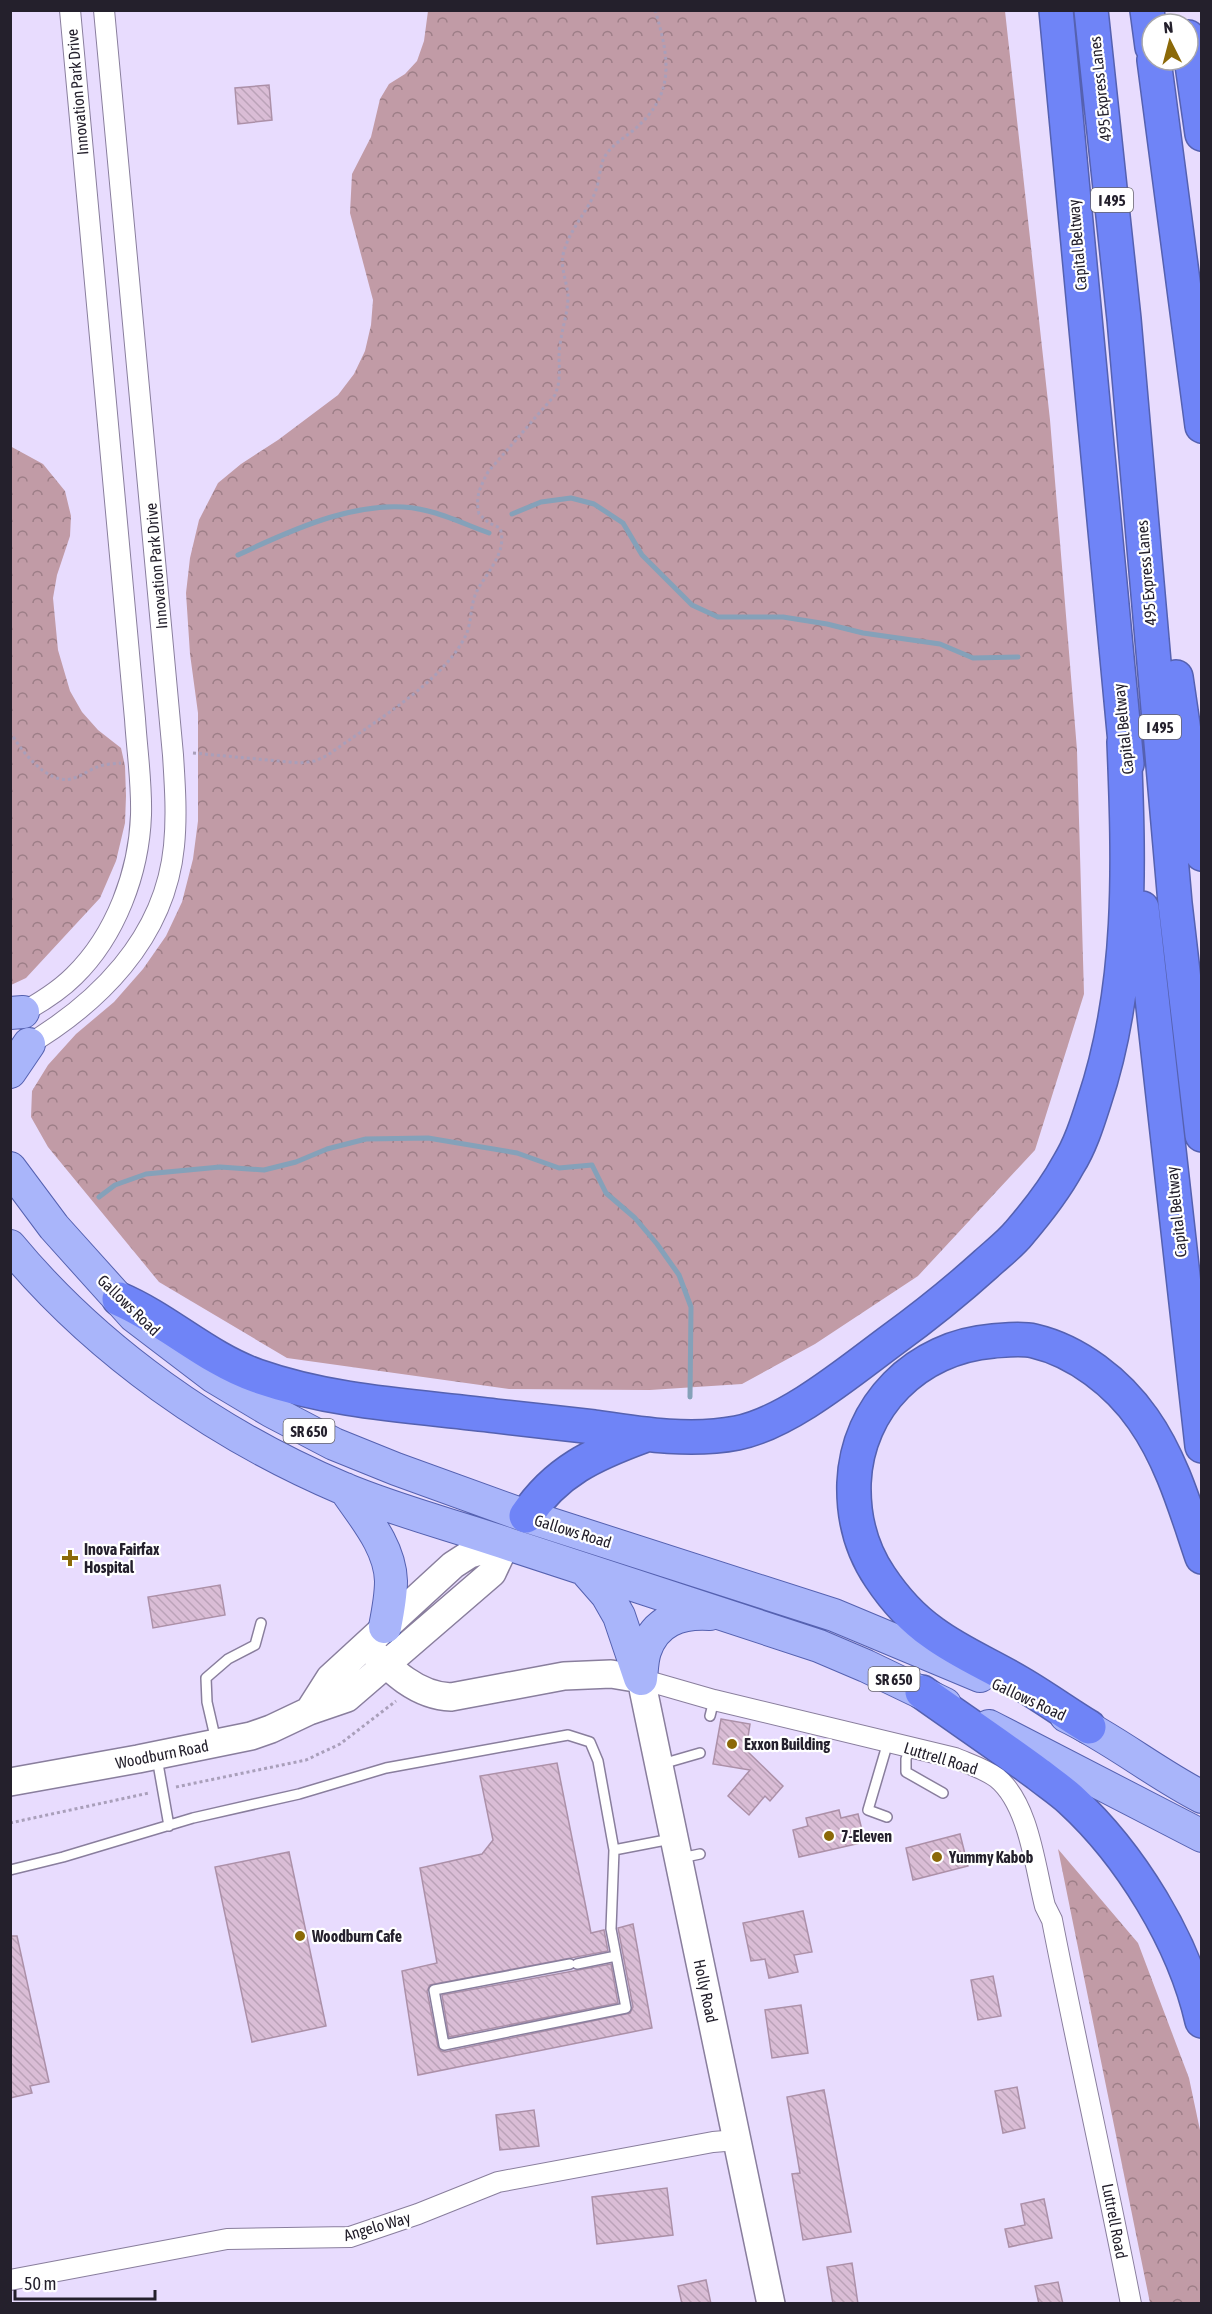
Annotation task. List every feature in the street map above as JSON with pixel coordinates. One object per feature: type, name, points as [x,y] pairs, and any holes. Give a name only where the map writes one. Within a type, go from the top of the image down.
[{"type":"highway","name":"Capital Beltway","points":[[1056,10],[1124,742],[1202,1446]]},
{"type":"highway","name":"495 Express Lanes","points":[[1091,10],[1124,319],[1175,903],[1202,1135]]},
{"type":"highway","points":[[1156,72],[1202,426]]},
{"type":"highway","points":[[1193,72],[1202,134]]},
{"type":"highway","points":[[1124,319],[1202,854]]},
{"type":"highway","points":[[119,1299],[145,1310],[181,1336],[218,1358],[254,1375],[334,1397],[592,1427],[644,1436],[735,1434],[760,1427],[817,1395],[927,1315],[1017,1236],[1069,1164],[1085,1130],[1104,1073],[1117,1020],[1122,983],[1126,900],[1124,742]]},
{"type":"highway","points":[[1089,1727],[933,1633],[900,1603],[879,1576],[862,1542],[853,1509],[855,1458],[866,1427],[887,1395],[907,1374],[932,1358],[960,1346],[1012,1339],[1032,1341],[1075,1356],[1118,1390],[1143,1418],[1169,1466],[1202,1557]]},
{"type":"highway","points":[[525,1516],[560,1478],[581,1462],[601,1451],[644,1436]]},
{"type":"highway","points":[[921,1692],[1014,1756],[1070,1799],[1116,1848],[1156,1907],[1184,1965],[1202,2021]]},
{"type":"main road","points":[[10,1072],[20,1049]]},
{"type":"main road","name":"Gallows Road","points":[[13,1166],[54,1227],[142,1322],[214,1377],[271,1411],[334,1444],[396,1469],[525,1516],[844,1619],[958,1665],[1089,1727],[1191,1792]]},
{"type":"main road","name":"Gallows Road","points":[[10,1246],[69,1308],[165,1389],[214,1423],[313,1475],[432,1520],[819,1646],[921,1692],[1193,1832]]},
{"type":"main road","points":[[345,1489],[373,1531],[388,1562],[391,1591],[376,1636]]},
{"type":"main road","name":"Woodburn Road","points":[[506,1543],[525,1516]]},
{"type":"main road","points":[[586,1571],[607,1595],[619,1616],[641,1679]]},
{"type":"main road","points":[[641,1679],[645,1651],[657,1630],[668,1620],[686,1615],[726,1616]]},
{"type":"street","name":"Innovation Park Drive","points":[[15,1015],[53,994],[75,976],[109,928],[122,904],[130,881],[139,837],[141,791],[70,10]]},
{"type":"street","name":"Innovation Park Drive","points":[[20,1049],[66,1020],[99,992],[146,936],[158,910],[174,849],[176,793],[173,755],[104,10]]},
{"type":"street","points":[[309,1711],[330,1678],[453,1565],[470,1554],[506,1543]]},
{"type":"street","name":"Woodburn Road","points":[[10,1782],[216,1743],[271,1729],[309,1711],[347,1698],[387,1666],[492,1573],[506,1543]]},
{"type":"street","name":"Luttrell Road","points":[[376,1636],[387,1666],[435,1697],[451,1697],[564,1676],[611,1674],[641,1679],[712,1708],[771,1717],[822,1733],[888,1742],[955,1758],[997,1778],[1011,1793],[1023,1814],[1045,1906],[1052,1920],[1131,2304]]},
{"type":"street","name":"Holly Road","points":[[641,1679],[658,1764],[684,1850],[737,2140],[771,2304]]},
{"type":"street","name":"Angelo Way","points":[[10,2280],[227,2239],[350,2237],[418,2214],[498,2182],[713,2142],[737,2140]]},
{"type":"lane","points":[[216,1743],[207,1702],[206,1678],[228,1659],[255,1646],[261,1623]]},
{"type":"lane","points":[[10,1870],[194,1818],[299,1794],[386,1768],[567,1735],[590,1742],[598,1761],[614,1850],[611,1929],[626,2008],[444,2045],[434,1990],[616,1956]]},
{"type":"lane","points":[[887,1817],[868,1810],[888,1742]]},
{"type":"lane","points":[[910,1748],[906,1759],[906,1772],[943,1793]]},
{"type":"lane","points":[[658,1764],[700,1753]]},
{"type":"lane","points":[[157,1756],[169,1826]]},
{"type":"lane","points":[[614,1850],[684,1850]]},
{"type":"path","points":[[173,755],[205,753],[300,763],[315,761],[328,755],[413,693],[445,665],[457,648],[466,634],[477,591],[495,561],[501,544],[500,528],[489,523],[479,514],[477,495],[480,487],[488,472],[555,395],[560,382],[559,347],[568,308],[568,293],[562,265],[568,237],[594,195],[606,154],[616,143],[638,127],[663,91],[667,78],[666,59],[655,10]]},
{"type":"path","points":[[10,732],[36,766],[61,779],[72,779],[99,766],[138,760]]},
{"type":"path","points":[[10,1823],[306,1760],[340,1744],[396,1701]]},
{"type":"green space","points":[[428,11],[1005,11],[1050,420],[1077,750],[1084,994],[1035,1150],[918,1276],[815,1344],[742,1384],[650,1390],[509,1389],[287,1358],[159,1282],[48,1147],[31,1117],[32,1091],[48,1065],[76,1034],[114,1002],[143,969],[166,936],[182,902],[193,859],[198,821],[198,713],[190,654],[186,593],[190,558],[199,520],[218,483],[338,395],[354,374],[365,351],[371,325],[373,300],[350,213],[352,174],[371,137],[380,99],[389,84],[405,74],[417,61],[424,41]]},
{"type":"green space","points":[[10,446],[43,464],[65,491],[71,516],[70,536],[57,575],[53,598],[58,650],[70,691],[82,712],[98,730],[121,748],[125,766],[126,796],[125,823],[116,861],[100,898],[26,978],[11,985]]},
{"type":"green space","points":[[1058,1849],[1138,1943],[1189,2078],[1201,2135],[1201,2303],[1150,2303]]},
{"type":"building","points":[[269,85],[272,120],[238,124],[235,88]]},
{"type":"building","points":[[220,1585],[225,1615],[153,1628],[148,1597]]},
{"type":"building","points":[[721,1719],[750,1724],[746,1750],[783,1786],[770,1801],[765,1796],[749,1815],[728,1796],[750,1770],[713,1764]]},
{"type":"building","points":[[557,1763],[591,1933],[604,1930],[608,1951],[430,1985],[427,1991],[438,2047],[445,2052],[630,2013],[633,2007],[618,1928],[633,1924],[652,2028],[418,2075],[402,1971],[437,1963],[420,1868],[482,1854],[493,1840],[480,1776]]},
{"type":"building","name":"7-Eleven","points":[[839,1810],[841,1818],[858,1814],[865,1842],[799,1857],[793,1830],[808,1826],[806,1818]]},
{"type":"building","name":"Yummy Kabob","points":[[960,1834],[968,1866],[913,1880],[906,1848]]},
{"type":"building","points":[[289,1852],[326,2026],[252,2042],[215,1867]]},
{"type":"building","points":[[803,1911],[812,1952],[794,1955],[798,1972],[769,1978],[765,1959],[751,1961],[743,1923]]},
{"type":"building","points":[[10,1936],[17,1936],[49,2082],[30,2086],[32,2093],[10,2098]]},
{"type":"building","points":[[611,1964],[618,2003],[449,2037],[442,1995]]},
{"type":"building","points":[[993,1976],[1001,2016],[978,2020],[971,1980]]},
{"type":"building","points":[[801,2005],[808,2053],[772,2058],[765,2010]]},
{"type":"building","points":[[1017,2087],[1025,2128],[1003,2133],[995,2091]]},
{"type":"building","points":[[824,2090],[851,2232],[803,2240],[792,2174],[800,2173],[787,2097]]},
{"type":"building","points":[[534,2110],[539,2146],[500,2150],[496,2115]]},
{"type":"building","points":[[667,2188],[673,2235],[597,2244],[592,2197]]},
{"type":"building","points":[[1044,2199],[1052,2238],[1009,2247],[1005,2229],[1025,2225],[1021,2204]]},
{"type":"building","points":[[852,2263],[858,2304],[833,2304],[827,2267]]},
{"type":"building","points":[[706,2280],[711,2304],[682,2304],[678,2286]]},
{"type":"building","points":[[1058,2282],[1063,2304],[1039,2304],[1035,2286]]},
{"type":"waterway","points":[[512,514],[541,502],[571,498],[594,504],[623,523],[642,555],[692,605],[718,617],[783,617],[863,633],[940,644],[973,658],[1018,657]]},
{"type":"waterway","points":[[238,555],[330,517],[380,507],[405,507],[428,511],[489,533]]},
{"type":"waterway","points":[[99,1197],[115,1185],[146,1174],[220,1167],[264,1170],[366,1139],[428,1138],[517,1153],[559,1168],[592,1165],[606,1193],[635,1218],[679,1275],[691,1307],[690,1397]]},
{"type":"place","name":"Inova Fairfax Hospital","points":[[70,1558]]},
{"type":"place","name":"Exxon Building","points":[[732,1744]]},
{"type":"place","name":"7-Eleven","points":[[829,1836]]},
{"type":"place","name":"Yummy Kabob","points":[[937,1857]]},
{"type":"place","name":"Woodburn Cafe","points":[[300,1936]]}]
